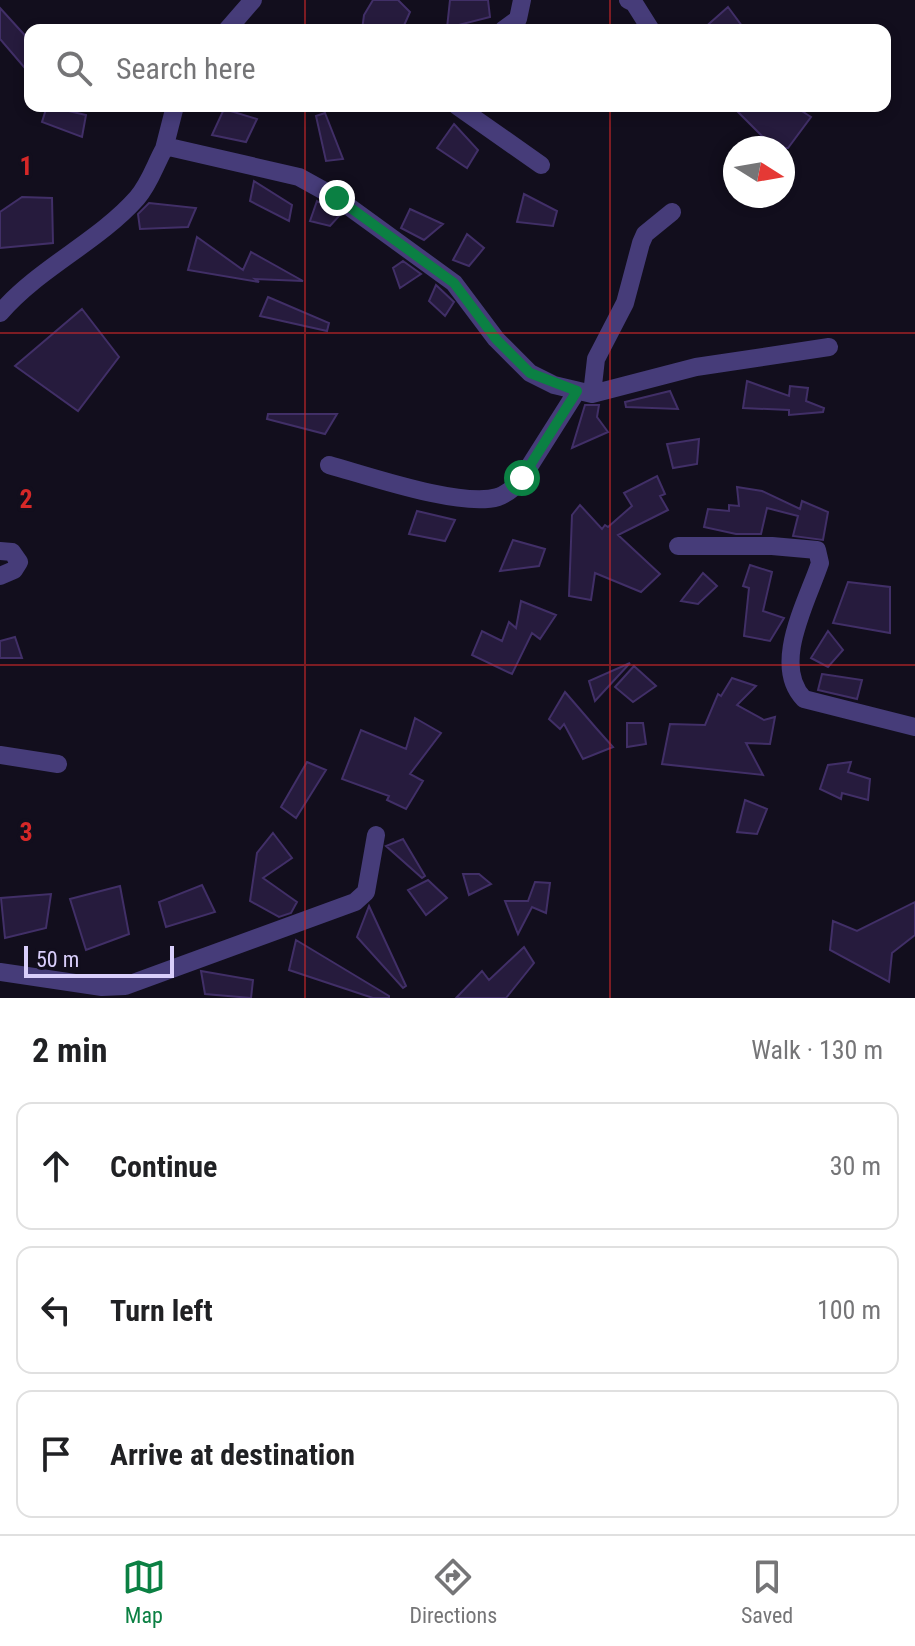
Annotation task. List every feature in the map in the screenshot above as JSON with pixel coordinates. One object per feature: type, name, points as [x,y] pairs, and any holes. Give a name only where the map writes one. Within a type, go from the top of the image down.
[{"type":"street","points":[[232,24],[253,0]]},
{"type":"street","points":[[511,24],[518,19],[522,0]]},
{"type":"street","points":[[628,0],[634,3],[647,24]]},
{"type":"street","points":[[0,313],[16,294],[128,207],[149,181],[164,149],[173,112]]},
{"type":"street","points":[[466,112],[541,165]]},
{"type":"street","points":[[164,149],[190,150],[299,177],[337,198],[454,283],[496,339],[530,373],[584,392],[696,367],[829,347]]},
{"type":"street","points":[[329,465],[466,500],[497,497],[514,489],[584,392],[596,359],[625,303],[645,234],[672,212]]},
{"type":"street","points":[[678,546],[772,546],[817,550],[821,554],[820,563],[792,646],[789,676],[794,689],[804,699],[915,727]]},
{"type":"street","points":[[0,551],[12,552],[19,562],[14,570],[0,576]]},
{"type":"street","points":[[0,755],[58,764]]},
{"type":"street","points":[[0,972],[102,987],[148,979],[355,902],[366,892],[376,835]]},
{"type":"building","points":[[373,0],[398,0],[410,12],[405,24],[363,24],[364,15]]},
{"type":"building","points":[[450,0],[488,0],[490,17],[463,24],[447,24]]},
{"type":"building","points":[[728,7],[741,24],[709,24]]},
{"type":"building","points":[[0,8],[24,34],[24,67],[0,39]]},
{"type":"building","points":[[45,112],[86,115],[82,137],[42,122]]},
{"type":"building","points":[[223,112],[257,119],[246,142],[212,135]]},
{"type":"building","points":[[738,112],[803,112],[811,117],[795,139],[795,136],[762,136]]},
{"type":"building","points":[[325,113],[343,159],[326,161],[316,116]]},
{"type":"building","points":[[454,124],[478,150],[467,168],[437,148]]},
{"type":"building","points":[[254,181],[292,205],[289,221],[250,201]]},
{"type":"building","points":[[524,194],[557,211],[553,226],[517,222]]},
{"type":"building","points":[[22,197],[52,198],[53,243],[0,248],[0,212]]},
{"type":"building","points":[[317,201],[340,215],[330,226],[310,221]]},
{"type":"building","points":[[149,203],[196,208],[188,227],[140,229],[138,214]]},
{"type":"building","points":[[410,209],[443,224],[424,240],[401,228]]},
{"type":"building","points":[[467,234],[484,248],[469,266],[453,260]]},
{"type":"building","points":[[197,237],[243,270],[251,252],[303,281],[255,279],[259,282],[188,270]]},
{"type":"building","points":[[403,261],[421,274],[400,288],[393,268]]},
{"type":"building","points":[[436,285],[454,302],[445,316],[429,301]]},
{"type":"building","points":[[268,297],[329,323],[327,331],[260,316]]},
{"type":"building","points":[[82,309],[119,357],[78,411],[15,366]]},
{"type":"building","points":[[747,381],[789,396],[790,386],[808,388],[806,401],[824,408],[823,412],[789,415],[789,410],[743,408]]},
{"type":"building","points":[[670,391],[678,409],[626,407],[625,402]]},
{"type":"building","points":[[585,405],[599,405],[597,417],[608,432],[572,448]]},
{"type":"building","points":[[268,414],[337,414],[325,434],[267,419]]},
{"type":"building","points":[[699,439],[697,464],[673,468],[667,444]]},
{"type":"building","points":[[657,476],[665,494],[660,496],[668,510],[618,535],[660,574],[641,592],[595,573],[591,600],[569,596],[572,515],[580,505],[602,529],[605,525],[608,527],[632,506],[624,493]]},
{"type":"building","points":[[737,487],[762,491],[800,509],[802,501],[828,512],[823,540],[793,536],[798,516],[767,508],[761,534],[736,534],[704,527],[708,509],[729,511],[729,505],[739,506]]},
{"type":"building","points":[[417,511],[455,520],[445,541],[409,534]]},
{"type":"building","points":[[513,540],[545,549],[539,566],[500,571]]},
{"type":"building","points":[[750,565],[772,572],[763,611],[784,618],[770,641],[744,636],[749,588],[743,586]]},
{"type":"building","points":[[703,573],[717,586],[698,604],[681,601]]},
{"type":"building","points":[[848,582],[890,587],[890,633],[833,623]]},
{"type":"building","points":[[521,601],[556,615],[540,639],[532,633],[512,674],[472,655],[482,631],[502,641],[509,622],[516,628]]},
{"type":"building","points":[[828,631],[843,650],[828,667],[811,658]]},
{"type":"building","points":[[15,637],[22,658],[0,658],[0,641]]},
{"type":"building","points":[[630,663],[595,701],[589,681]]},
{"type":"building","points":[[634,666],[656,686],[633,702],[615,687]]},
{"type":"building","points":[[822,674],[862,680],[857,699],[818,690]]},
{"type":"building","points":[[732,678],[756,686],[737,705],[764,720],[775,717],[770,744],[746,743],[763,775],[662,764],[670,724],[705,725],[718,694],[721,696]]},
{"type":"building","points":[[565,692],[613,747],[583,759],[564,724],[560,729],[549,719]]},
{"type":"building","points":[[415,718],[441,733],[410,774],[423,781],[406,809],[387,800],[389,796],[342,779],[361,730],[406,749]]},
{"type":"building","points":[[627,723],[643,723],[646,744],[627,747]]},
{"type":"building","points":[[307,762],[326,770],[296,818],[281,807]]},
{"type":"building","points":[[851,762],[848,772],[870,779],[868,800],[842,793],[841,799],[820,789],[828,765]]},
{"type":"building","points":[[745,800],[767,809],[757,834],[737,832]]},
{"type":"building","points":[[273,833],[292,858],[263,878],[297,902],[291,913],[279,917],[250,901],[257,853]]},
{"type":"building","points":[[403,839],[425,876],[422,878],[386,846]]},
{"type":"building","points":[[463,874],[479,874],[491,884],[469,895]]},
{"type":"building","points":[[428,880],[447,898],[426,915],[408,890]]},
{"type":"building","points":[[535,882],[550,883],[546,913],[532,907],[518,934],[505,901],[528,901]]},
{"type":"building","points":[[202,885],[215,912],[166,927],[159,902]]},
{"type":"building","points":[[120,886],[129,934],[86,950],[70,899]]},
{"type":"building","points":[[51,894],[46,928],[5,938],[1,898]]},
{"type":"building","points":[[915,902],[915,935],[892,953],[889,982],[830,950],[833,921],[857,931]]},
{"type":"building","points":[[369,906],[406,986],[403,988],[357,937]]},
{"type":"building","points":[[296,940],[389,998],[373,998],[289,970]]},
{"type":"building","points":[[524,947],[534,963],[506,998],[456,998],[482,971],[489,980]]},
{"type":"building","points":[[201,971],[253,980],[251,998],[205,994]]},
{"type":"route","points":[[337,198],[454,283],[496,339],[530,373],[554,385],[577,391],[522,478]]}]
